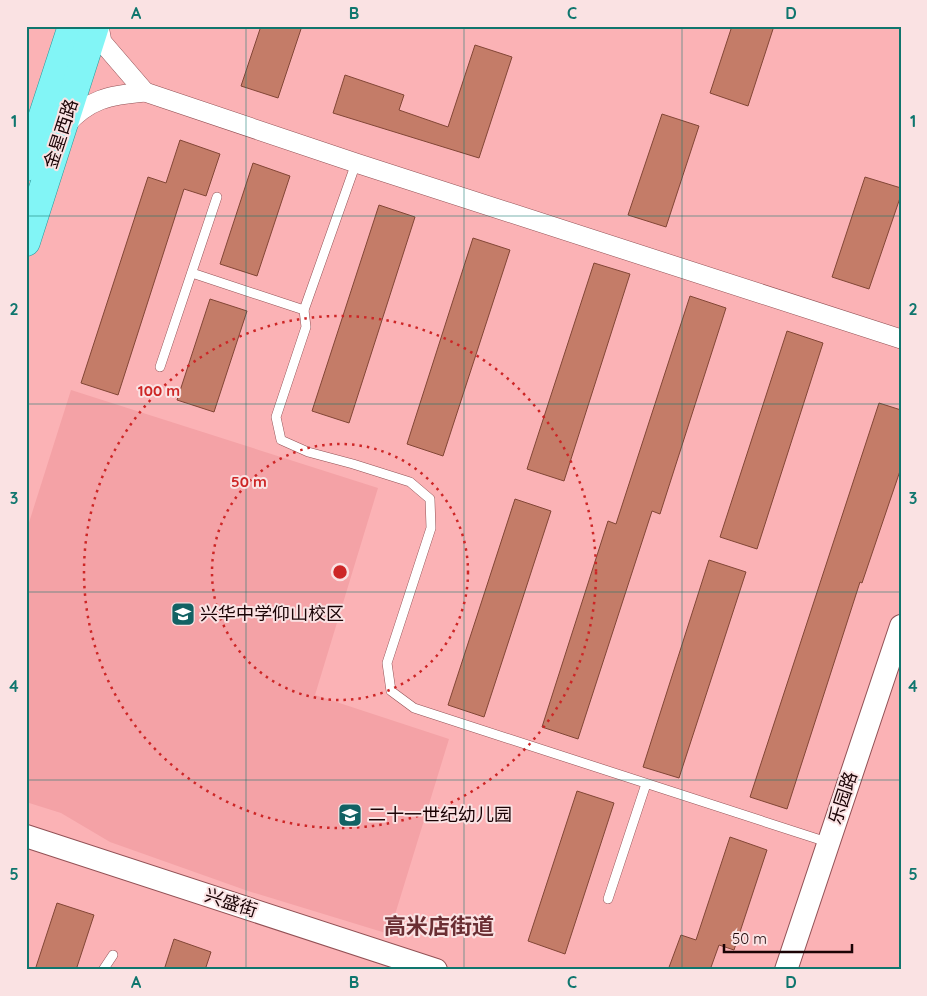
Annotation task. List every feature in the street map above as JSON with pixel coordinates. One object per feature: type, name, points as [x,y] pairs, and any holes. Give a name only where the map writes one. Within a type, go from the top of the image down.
[{"type":"main road","name":"金星西路","points":[[26,167],[72,26]]},
{"type":"main road","name":"金星西路","points":[[26,242],[95,26]]},
{"type":"street","points":[[99,26],[102,42],[144,92]]},
{"type":"street","points":[[63,128],[77,112],[97,100],[120,94],[144,92],[356,163],[901,339]]},
{"type":"street","name":"乐园路","points":[[786,970],[901,626]]},
{"type":"street","name":"兴盛街","points":[[26,836],[436,970]]},
{"type":"lane","points":[[356,163],[304,310],[306,327],[276,417],[281,440],[308,452],[410,482],[430,498],[431,528],[387,663],[391,691],[414,708],[828,842]]},
{"type":"lane","points":[[160,366],[217,197]]},
{"type":"lane","points":[[192,273],[304,310]]},
{"type":"lane","points":[[608,899],[646,784]]},
{"type":"lane","points":[[103,970],[113,955]]},
{"type":"shaded area","name":"兴华中学仰山校区","points":[[71,390],[378,488],[315,695],[449,739],[389,934],[248,891],[110,842],[61,813],[26,802],[26,532]]},
{"type":"building","points":[[261,26],[302,26],[278,98],[241,86]]},
{"type":"building","points":[[732,26],[774,26],[748,106],[710,93]]},
{"type":"building","points":[[475,45],[512,57],[479,158],[333,113],[345,75],[404,95],[399,110],[448,127]]},
{"type":"building","points":[[662,114],[699,126],[666,227],[628,215]]},
{"type":"building","points":[[180,140],[220,154],[206,196],[184,189],[118,395],[81,383],[148,177],[166,183]]},
{"type":"building","points":[[253,163],[290,176],[257,276],[220,264]]},
{"type":"building","points":[[865,177],[901,188],[901,195],[869,289],[832,277]]},
{"type":"building","points":[[379,205],[415,217],[349,423],[312,411]]},
{"type":"building","points":[[473,238],[510,250],[443,456],[407,444]]},
{"type":"building","points":[[594,263],[630,274],[564,481],[527,469]]},
{"type":"building","points":[[690,296],[726,308],[660,514],[652,511],[578,739],[542,727],[608,521],[616,524]]},
{"type":"building","points":[[210,299],[247,311],[214,412],[177,400]]},
{"type":"building","points":[[787,331],[823,343],[757,549],[720,537]]},
{"type":"building","points":[[879,403],[901,410],[901,468],[862,583],[860,582],[787,809],[750,797]]},
{"type":"building","points":[[515,499],[551,511],[484,717],[448,705]]},
{"type":"building","points":[[709,560],[746,572],[679,778],[643,767]]},
{"type":"building","points":[[577,791],[614,803],[565,954],[528,941]]},
{"type":"building","points":[[730,837],[767,850],[734,950],[719,945],[710,970],[668,970],[681,935],[696,940]]},
{"type":"building","points":[[57,903],[94,915],[76,970],[35,970]]},
{"type":"building","points":[[174,939],[211,952],[205,970],[164,970]]},
{"type":"place","name":"兴华中学仰山校区","points":[[183,614]]},
{"type":"place","name":"二十一世纪幼儿园","points":[[350,815]]},
{"type":"district","name":"高米店街道","points":[[439,926]]}]
